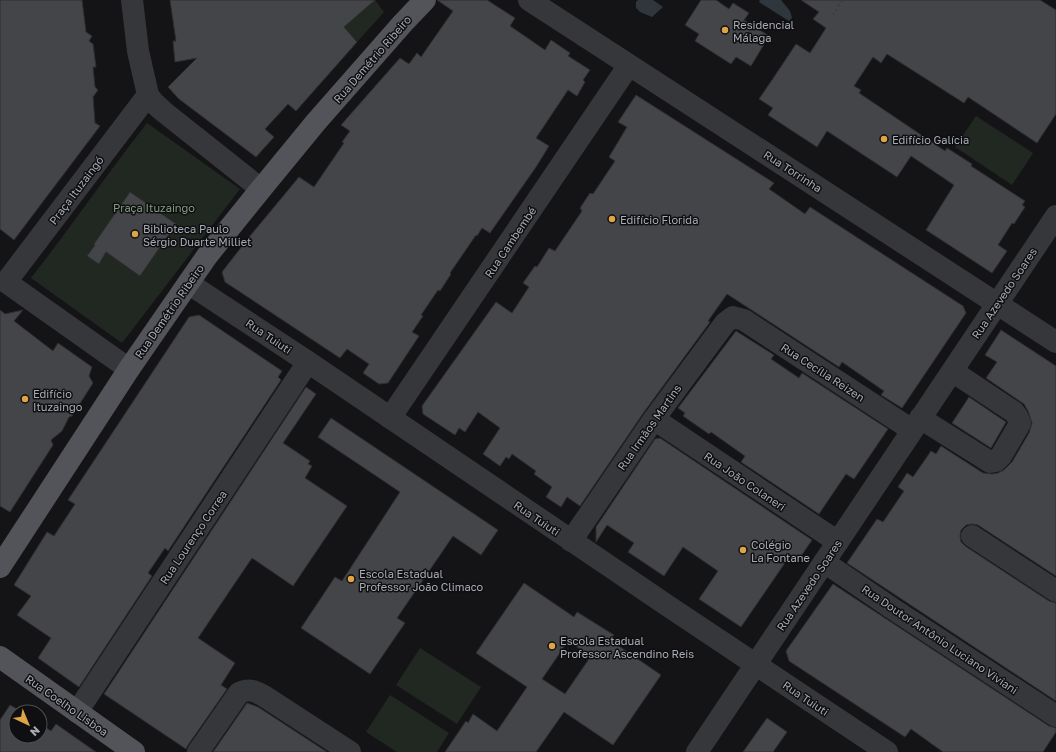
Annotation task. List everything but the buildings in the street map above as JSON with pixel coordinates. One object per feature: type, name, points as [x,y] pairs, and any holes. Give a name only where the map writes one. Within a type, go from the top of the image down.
[{"type":"main road","name":"Rua Demétrio Ribeiro","points":[[0,567],[129,369],[188,283],[261,189],[316,122],[425,0]]},
{"type":"main road","name":"Rua Coelho Lisboa","points":[[3,665],[77,712],[134,752]]},
{"type":"street","points":[[132,0],[138,51],[148,95],[164,112],[261,189]]},
{"type":"street","name":"Rua Torrinha","points":[[529,0],[1056,342]]},
{"type":"street","name":"Rua Cambembé","points":[[390,418],[629,65]]},
{"type":"street","name":"Praça Ituzaingó","points":[[129,369],[3,282],[148,95]]},
{"type":"street","name":"Rua Azevedo Soares","points":[[697,752],[1056,216]]},
{"type":"street","name":"Rua Tuiuti","points":[[188,283],[308,362],[571,541],[887,752]]},
{"type":"street","name":"Rua Irmãos Martins","points":[[571,541],[654,419],[724,323],[733,317]]},
{"type":"street","name":"Rua Cecília Reizen","points":[[733,317],[748,322],[916,424]]},
{"type":"street","name":"Rua Lourenço Correa","points":[[77,712],[308,362]]},
{"type":"street","points":[[916,424],[990,462],[996,461],[1001,456],[1020,423],[1017,416],[1008,407],[952,371]]},
{"type":"street","name":"Rua João Colaneri","points":[[654,419],[838,542]]},
{"type":"street","points":[[972,536],[1056,591]]},
{"type":"street","name":"Rua Doutor Antônio Luciano Viviani","points":[[824,562],[894,610],[1056,716]]},
{"type":"street","points":[[198,752],[239,693],[244,690],[251,690],[264,696],[350,752]]},
{"type":"path","points":[[833,16],[842,0]]},
{"type":"green space","points":[[375,0],[384,12],[357,42],[344,27]]},
{"type":"green space","points":[[976,116],[1033,153],[1012,185],[955,147]]},
{"type":"green space","name":"Praça Ituzaingo","points":[[147,123],[240,189],[122,343],[31,278]]},
{"type":"green space","points":[[420,648],[481,687],[457,724],[396,685]]},
{"type":"green space","points":[[390,695],[449,733],[437,752],[397,752],[366,732]]},
{"type":"shaded area","points":[[638,0],[653,0],[663,7],[652,17],[640,12],[636,8],[636,2]]},
{"type":"shaded area","points":[[760,0],[781,0],[790,11],[792,18],[789,21],[759,2]]},
{"type":"place","name":"Residencial Málaga","points":[[725,30]]},
{"type":"place","name":"Edifício Galícia","points":[[884,139]]},
{"type":"place","name":"Edifício Florida","points":[[612,219]]},
{"type":"place","name":"Biblioteca Paulo Sérgio Duarte Milliet","points":[[135,234]]},
{"type":"place","name":"Edifício Ituzaingo","points":[[25,399]]},
{"type":"place","name":"Colégio La Fontane","points":[[743,550]]},
{"type":"place","name":"Escola Estadual Professor João Climaco","points":[[351,579]]},
{"type":"place","name":"Escola Estadual Professor Ascendino Reis","points":[[552,646]]}]
